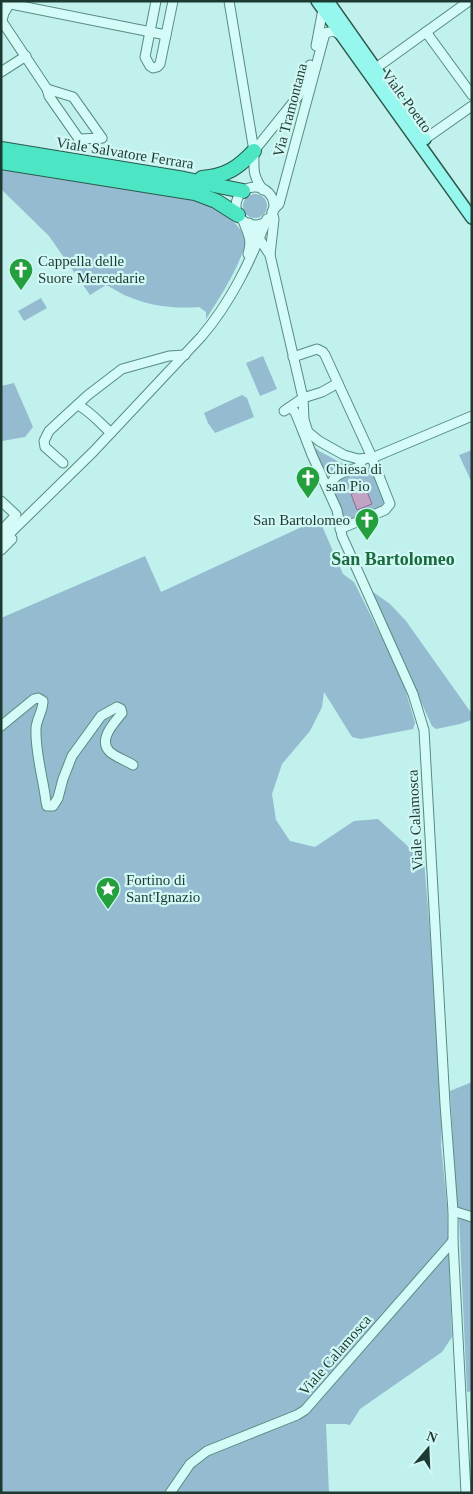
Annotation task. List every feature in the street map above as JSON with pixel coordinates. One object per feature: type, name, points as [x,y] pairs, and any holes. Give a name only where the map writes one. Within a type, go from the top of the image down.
[{"type":"highway","points":[[1,141],[27,148],[34,154]]},
{"type":"highway","name":"Viale Salvatore Ferrara","points":[[1,149],[244,190]]},
{"type":"highway","points":[[184,179],[218,176],[238,167],[254,156]]},
{"type":"highway","name":"Viale Salvatore Ferrara","points":[[1,162],[195,193],[216,201],[243,219]]},
{"type":"main road","name":"Viale Poetto","points":[[323,4],[342,36],[472,218]]},
{"type":"main road","name":"Viale Poetto","points":[[323,4],[376,68],[472,205]]},
{"type":"street","points":[[156,1],[145,57],[153,68],[160,64],[173,1]]},
{"type":"street","points":[[229,1],[254,156],[255,178],[272,199],[271,214],[274,219],[270,255],[303,398],[303,425]]},
{"type":"street","points":[[376,68],[469,1]]},
{"type":"street","points":[[47,89],[72,97],[102,138],[79,139],[48,96],[47,89],[1,20],[6,2],[166,35]]},
{"type":"street","name":"Via Tramontana","points":[[254,156],[304,86],[318,38],[323,4]]},
{"type":"street","name":"Via Tramontana","points":[[238,285],[271,214],[278,204],[325,33],[334,31],[342,36]]},
{"type":"street","points":[[426,32],[472,95]]},
{"type":"street","points":[[1,72],[26,56]]},
{"type":"street","points":[[292,105],[299,106],[304,111]]},
{"type":"street","points":[[425,139],[472,106]]},
{"type":"street","points":[[250,129],[258,134],[269,133]]},
{"type":"street","points":[[254,156],[252,172],[238,198],[236,207],[270,255]]},
{"type":"street","points":[[244,190],[253,187],[264,190]]},
{"type":"street","points":[[243,219],[260,223],[271,214]]},
{"type":"street","points":[[1,531],[20,518],[94,452],[216,320],[238,285],[250,245],[243,219]]},
{"type":"street","points":[[252,255],[270,255]]},
{"type":"street","points":[[293,357],[313,350],[320,350],[326,355],[367,459],[389,500],[389,506],[385,510],[340,529]]},
{"type":"street","points":[[63,463],[46,447],[44,441],[49,431],[88,395],[125,367],[153,362],[169,356],[185,355]]},
{"type":"street","points":[[153,362],[160,364],[168,372]]},
{"type":"street","points":[[338,383],[322,392],[303,398],[286,410],[292,409],[308,432],[319,441],[344,455],[358,459],[367,459],[472,416]]},
{"type":"street","points":[[78,405],[88,411],[111,433]]},
{"type":"street","name":"Viale Calamosca","points":[[303,425],[337,510],[342,536],[413,694],[424,730],[445,1104],[453,1211],[466,1493]]},
{"type":"street","points":[[1,550],[87,462],[94,452]]},
{"type":"street","points":[[329,492],[331,480],[359,467],[367,459]]},
{"type":"street","points":[[1,501],[20,518]]},
{"type":"street","points":[[1,542],[20,518]]},
{"type":"street","points":[[1,726],[34,700],[38,698],[43,701],[36,726],[37,754],[46,802],[47,806],[50,807],[53,806],[58,798],[62,780],[72,756],[101,716],[116,708],[120,708],[122,714],[113,723],[105,740],[106,746],[109,752],[133,765]]},
{"type":"street","points":[[453,1211],[472,1217]]},
{"type":"street","name":"Viale Calamosca","points":[[170,1493],[190,1464],[207,1451],[297,1415],[305,1410],[453,1241]]},
{"type":"shaded area","points":[[1,169],[187,199],[201,203],[219,211],[237,225],[247,239],[244,250],[224,290],[206,319],[206,312],[199,307],[180,308],[152,304],[124,295],[106,285],[90,295],[49,236],[1,189]]},
{"type":"shaded area","points":[[255,194],[264,197],[267,206],[264,215],[255,218],[246,215],[243,206],[246,197]]},
{"type":"shaded area","points":[[41,298],[47,308],[24,321],[18,311]]},
{"type":"shaded area","points":[[263,356],[277,389],[260,396],[246,363]]},
{"type":"shaded area","points":[[14,383],[33,427],[25,437],[1,441],[1,386]]},
{"type":"shaded area","points":[[242,395],[247,398],[254,417],[215,433],[204,413]]},
{"type":"shaded area","points":[[316,448],[347,466],[332,473],[328,472],[321,464]]},
{"type":"shaded area","points":[[472,450],[472,483],[459,455]]},
{"type":"shaded area","points":[[371,466],[385,499],[381,508],[346,523],[332,490],[336,479]]},
{"type":"shaded area","points":[[366,489],[372,504],[357,510],[351,494]]},
{"type":"shaded area","points":[[319,519],[343,574],[354,582],[402,678],[415,723],[413,729],[361,739],[352,737],[324,692],[322,707],[310,731],[282,764],[272,794],[276,820],[290,841],[315,847],[354,821],[378,819],[424,861],[442,1125],[441,1145],[447,1205],[452,1337],[442,1352],[360,1409],[350,1425],[326,1424],[329,1493],[1,1493],[1,618],[145,556],[161,592]]},
{"type":"shaded area","points":[[373,592],[390,604],[406,621],[472,714],[471,720],[436,729],[432,726],[377,605]]},
{"type":"shaded area","points":[[472,1082],[472,1391],[467,1392],[459,1218],[450,1091]]},
{"type":"place","name":"Cappella delle Suore Mercedarie","points":[[21,291]]},
{"type":"place","name":"Chiesa di san Pio","points":[[308,499]]},
{"type":"place","name":"San Bartolomeo","points":[[367,541]]},
{"type":"place","name":"Fortino di Sant'Ignazio","points":[[108,910]]},
{"type":"district","name":"San Bartolomeo","points":[[393,559]]}]
